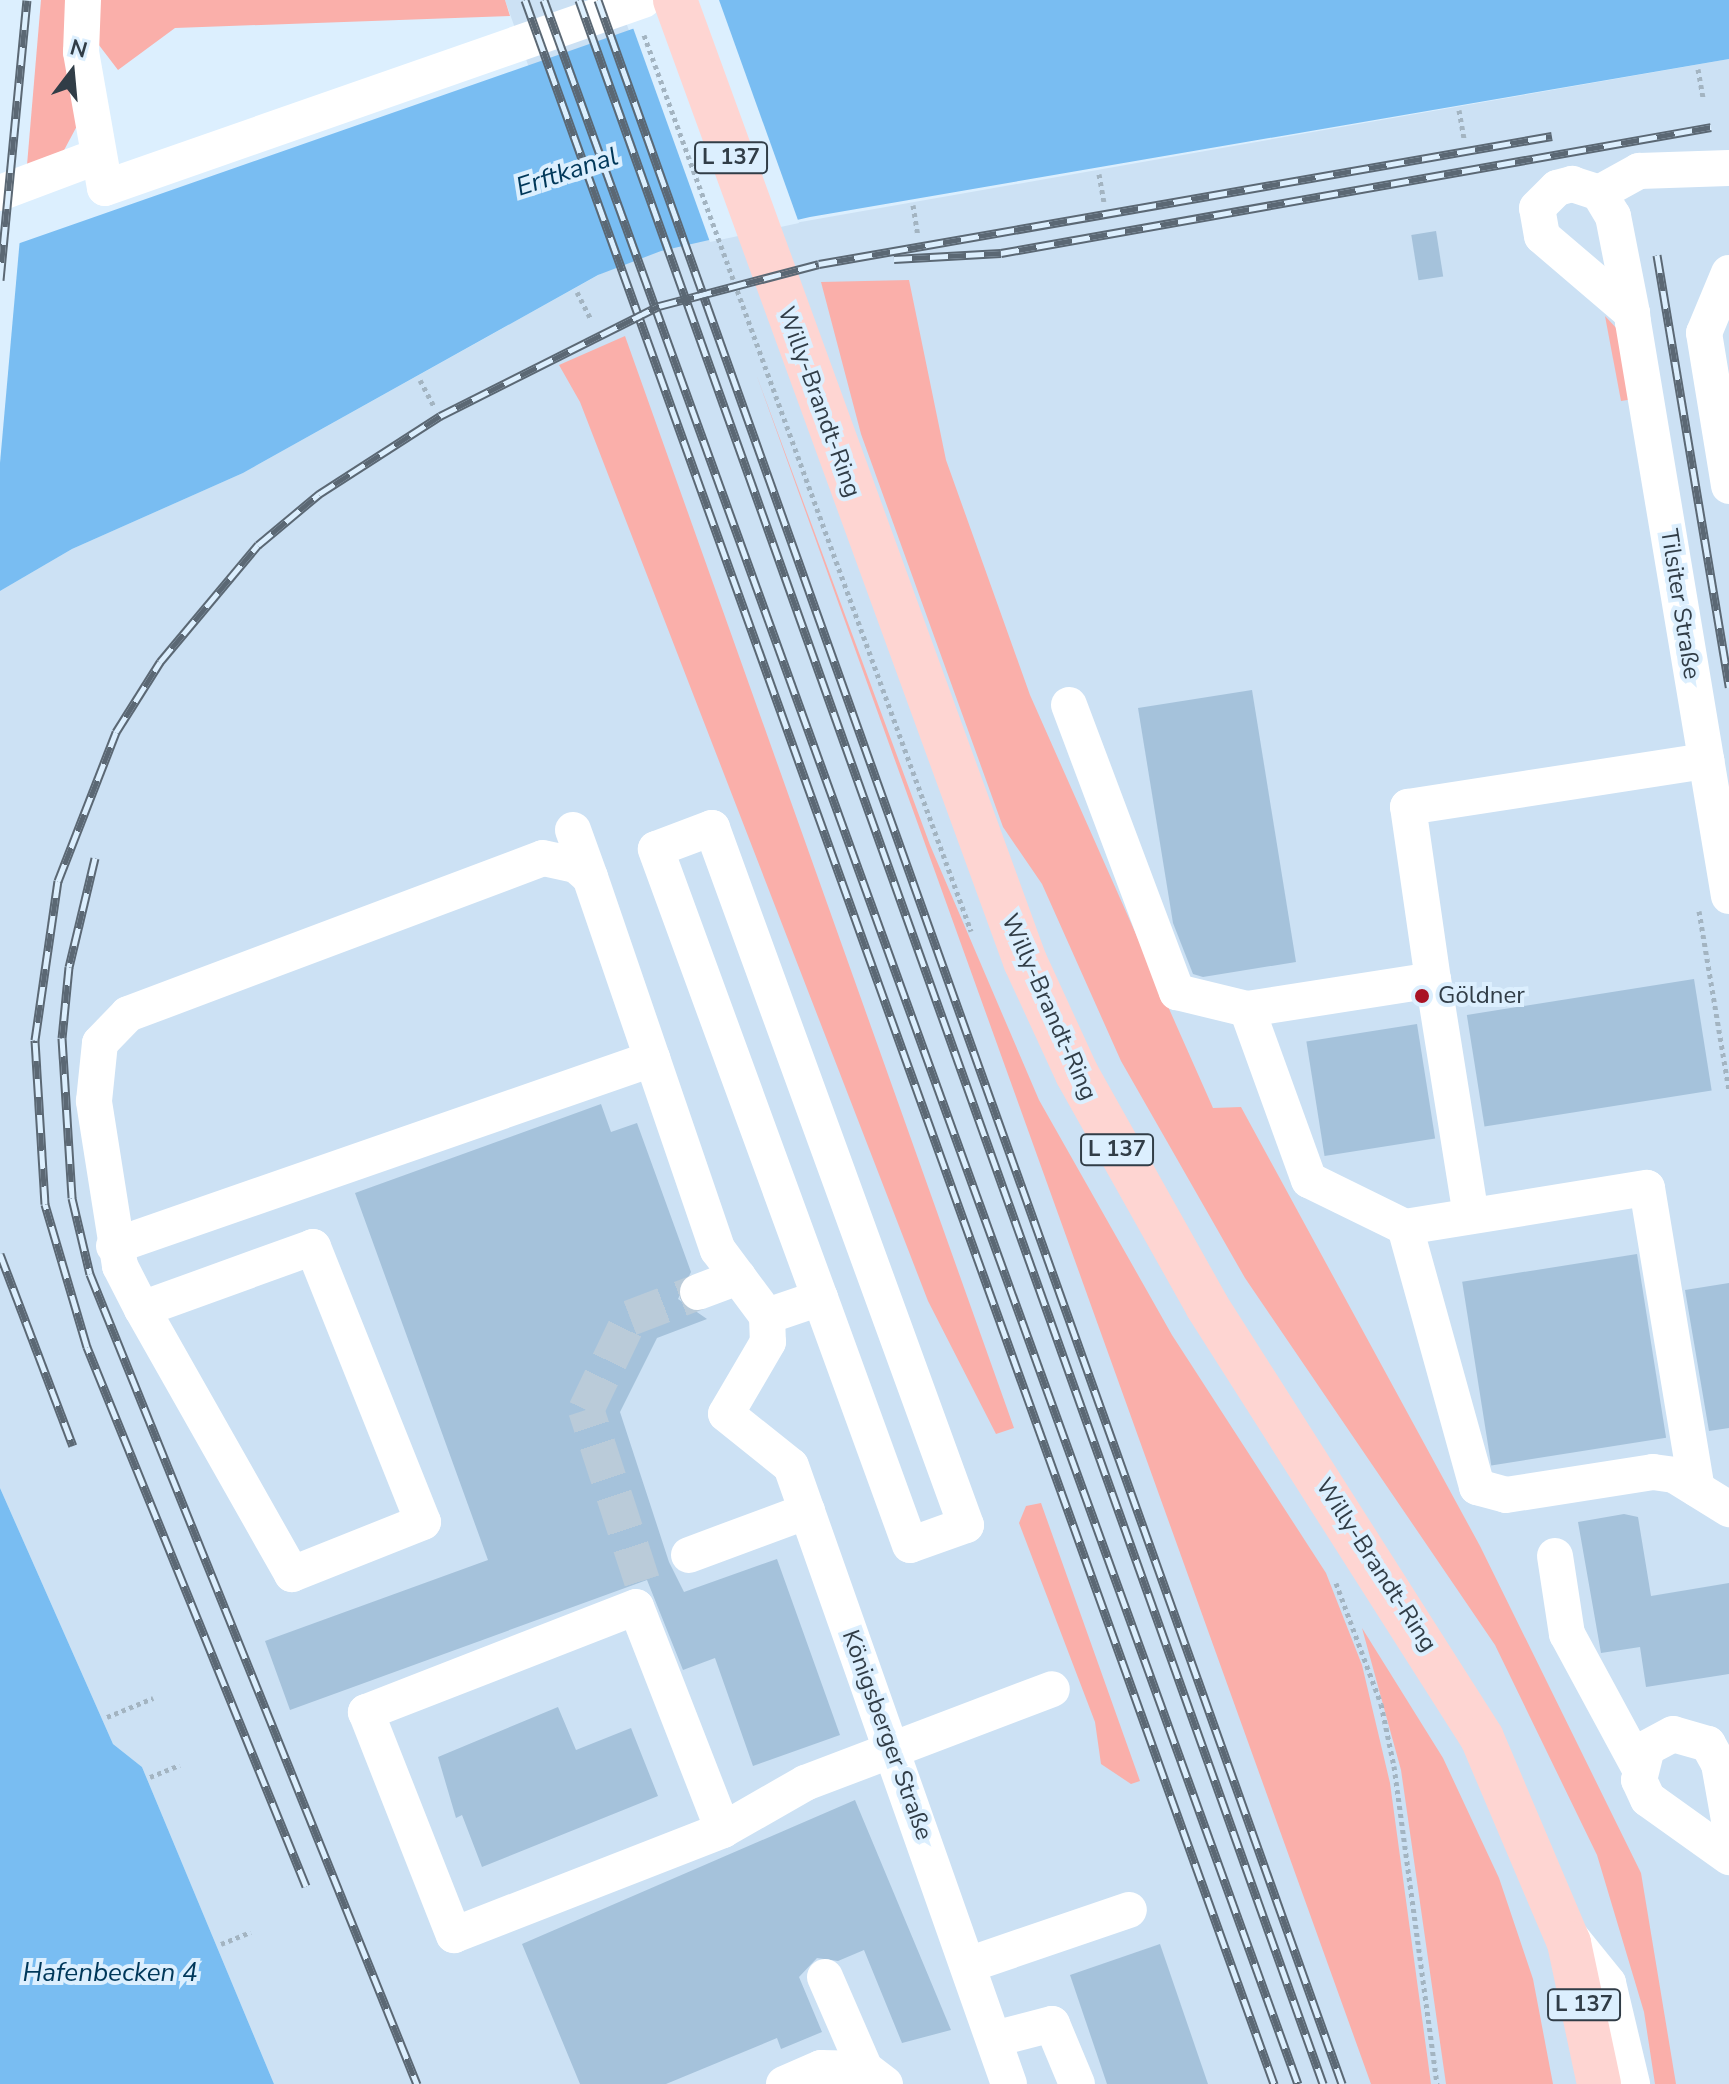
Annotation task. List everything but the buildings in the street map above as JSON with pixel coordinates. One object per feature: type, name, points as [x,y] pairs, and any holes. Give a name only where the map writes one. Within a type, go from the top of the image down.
[{"type":"main road","name":"Willy-Brandt-Ring","points":[[675,0],[769,322],[965,810],[1077,1074],[1207,1306],[1475,1725],[1563,1927],[1599,2084]]},
{"type":"street","points":[[83,0],[81,52],[96,157],[105,188],[642,15]]},
{"type":"street","points":[[0,193],[96,157]]},
{"type":"street","points":[[1632,313],[1550,247],[1535,224],[1537,208],[1557,188],[1572,184],[1599,193],[1639,171],[1729,168]]},
{"type":"street","name":"Tilsiter Straße","points":[[1599,193],[1613,216],[1632,313],[1729,896]]},
{"type":"street","points":[[1729,273],[1704,333],[1729,486]]},
{"type":"street","points":[[1069,705],[1177,992],[1247,1009],[1433,980]]},
{"type":"street","points":[[1471,1216],[1408,807],[1706,761]]},
{"type":"street","points":[[712,828],[966,1525],[910,1545],[820,1298],[656,849],[712,828]]},
{"type":"street","points":[[573,830],[718,1250],[767,1316],[820,1298]]},
{"type":"street","points":[[142,1309],[313,1247],[423,1522],[292,1574],[142,1309],[114,1246],[94,1101],[95,1063],[111,1024],[543,858],[576,865],[590,877]]},
{"type":"street","points":[[1247,1009],[1309,1180],[1405,1227],[1647,1188],[1697,1489]]},
{"type":"street","points":[[114,1246],[652,1059]]},
{"type":"street","points":[[1405,1227],[1477,1487],[1506,1495],[1653,1472],[1697,1489],[1729,1509]]},
{"type":"street","points":[[698,1292],[738,1277]]},
{"type":"street","name":"Königsberger Straße","points":[[767,1316],[768,1342],[726,1414],[778,1450],[807,1511],[1009,2084]]},
{"type":"street","points":[[689,1555],[807,1511]]},
{"type":"street","points":[[1555,1556],[1567,1634],[1639,1767],[1648,1799],[1729,1857]]},
{"type":"street","points":[[723,1830],[639,1594],[366,1712],[454,1935],[723,1830],[805,1783],[892,1747],[1052,1689]]},
{"type":"street","points":[[1639,1767],[1652,1743],[1673,1734],[1721,1744],[1729,1820]]},
{"type":"street","points":[[968,1965],[1129,1910]]},
{"type":"street","points":[[1563,1927],[1608,1983],[1632,2084]]},
{"type":"street","points":[[825,1977],[875,2076]]},
{"type":"street","points":[[994,2039],[1052,2024],[1077,2084]]},
{"type":"street","points":[[788,2083],[821,2068],[875,2076]]},
{"type":"path","points":[[642,15],[769,322]]},
{"type":"path","points":[[1698,69],[1703,98]]},
{"type":"path","points":[[1459,110],[1464,139]]},
{"type":"path","points":[[1099,174],[1104,202]]},
{"type":"path","points":[[913,205],[918,235]]},
{"type":"path","points":[[577,292],[591,319]]},
{"type":"path","points":[[420,380],[434,406]]},
{"type":"path","points":[[1360,1612],[1334,1573],[1381,1704],[1394,1766],[1437,2084]]},
{"type":"path","points":[[107,1717],[153,1698]]},
{"type":"path","points":[[150,1777],[180,1765]]},
{"type":"path","points":[[221,1944],[251,1932]]},
{"type":"shaded area","points":[[41,0],[70,0],[78,124],[62,154],[27,165]]},
{"type":"shaded area","points":[[93,0],[505,0],[510,16],[175,28],[118,70],[92,36]]},
{"type":"shaded area","points":[[505,0],[618,0],[704,239],[1729,59],[1729,2084],[274,2084],[142,1767],[113,1744],[0,1488],[0,591],[72,549],[243,473],[602,273]]},
{"type":"shaded area","points":[[909,280],[946,460],[1030,695],[1213,1108],[1241,1107],[1480,1546],[1641,1873],[1676,2084],[1655,2084],[1644,2012],[1597,1855],[1495,1645],[1245,1278],[1121,1061],[1042,884],[1003,827],[861,434],[821,282]]},
{"type":"shaded area","points":[[1605,316],[1620,332],[1634,399],[1621,401]]},
{"type":"shaded area","points":[[625,336],[1014,1428],[996,1434],[928,1301],[580,402],[559,365]]},
{"type":"shaded area","points":[[755,371],[930,845],[1039,1100],[1172,1335],[1326,1573],[1362,1665],[1390,1783],[1431,2084],[1371,2084]]},
{"type":"shaded area","points":[[1041,1503],[1140,1781],[1131,1784],[1101,1764],[1095,1722],[1019,1523],[1026,1506]]},
{"type":"shaded area","points":[[1362,1628],[1443,1758],[1499,1878],[1533,1979],[1553,2084],[1446,2084],[1401,1770]]},
{"type":"water","name":"Erftkanal","points":[[715,0],[1729,0],[1729,59],[810,217],[661,251],[598,275],[243,473],[72,549],[0,591],[0,250]]},
{"type":"water","name":"Hafenbecken 4","points":[[0,1488],[113,1744],[142,1767],[274,2084],[0,2084]]},
{"type":"pier","points":[[703,0],[719,0],[799,223],[710,242],[632,25]]},
{"type":"pier","points":[[20,238],[0,463],[0,245]]},
{"type":"tunnel","points":[[642,1581],[586,1410],[630,1318],[698,1292]]},
{"type":"railway","points":[[0,280],[27,0]]},
{"type":"railway","points":[[525,0],[1274,2084]]},
{"type":"railway","points":[[544,0],[1298,2084]]},
{"type":"railway","points":[[579,0],[1323,2084]]},
{"type":"railway","points":[[598,0],[1342,2084]]},
{"type":"railway","points":[[894,259],[1001,253],[1711,127]]},
{"type":"railway","points":[[306,1886],[87,1347],[45,1204],[35,1040],[58,881],[116,732],[160,662],[258,545],[319,494],[440,416],[659,306],[819,264],[1552,136]]},
{"type":"railway","points":[[1657,255],[1729,687]]},
{"type":"railway","points":[[95,858],[69,967],[62,1038],[72,1198],[90,1274],[417,2084]]},
{"type":"railway","points":[[0,1254],[73,1446]]},
{"type":"place","name":"Göldner","points":[[1422,996]]}]
